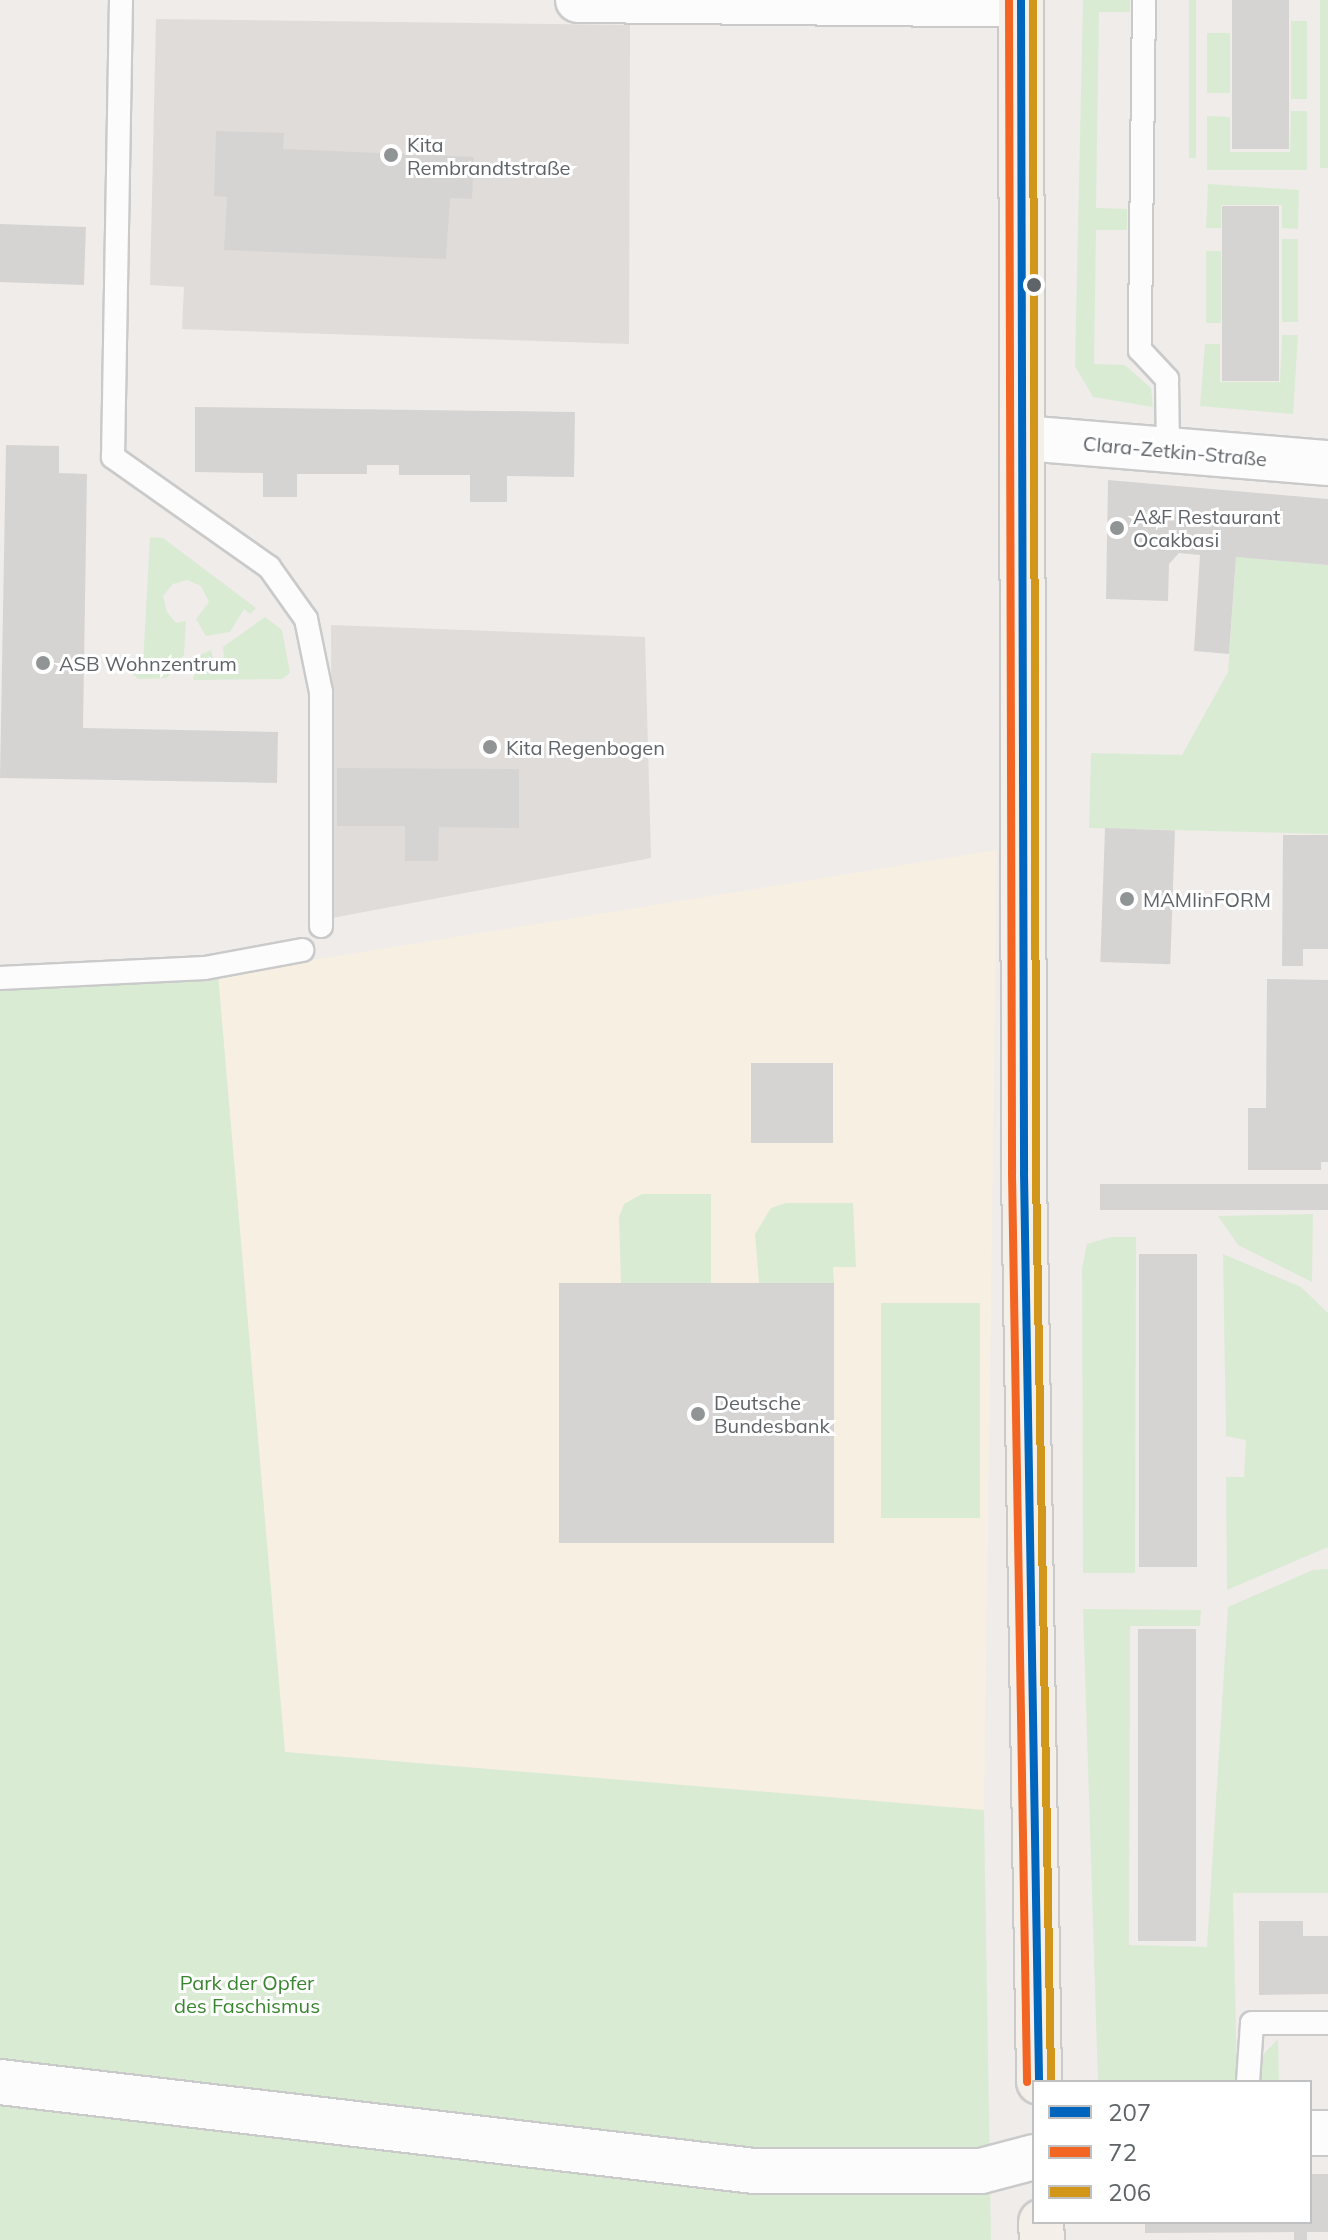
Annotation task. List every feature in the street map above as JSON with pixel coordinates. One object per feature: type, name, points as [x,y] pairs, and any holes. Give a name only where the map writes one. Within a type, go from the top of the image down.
[{"type":"main road","points":[[1021,2],[1024,1173],[1039,2080]]},
{"type":"street","points":[[578,0],[1021,2]]},
{"type":"street","name":"Clara-Zetkin-Straße","points":[[1023,438],[1328,463]]},
{"type":"street","points":[[0,2082],[754,2171],[981,2171],[1032,2158]]},
{"type":"lane","points":[[121,0],[113,457],[269,567],[306,619],[321,692],[321,926]]},
{"type":"lane","points":[[1144,0],[1140,350],[1167,379],[1168,450]]},
{"type":"lane","points":[[0,978],[205,968],[302,950]]},
{"type":"lane","points":[[1248,2080],[1252,2023],[1328,2023]]},
{"type":"shaded area","name":"Kita Rembrandtstraße","points":[[156,19],[630,25],[629,344],[182,329],[184,287],[150,285]]},
{"type":"shaded area","name":"Kita Regenbogen","points":[[331,625],[645,637],[651,858],[332,918]]},
{"type":"shaded area","points":[[997,850],[984,1810],[285,1752],[218,975]]},
{"type":"green space","points":[[1083,0],[1130,0],[1130,12],[1099,12],[1096,208],[1127,209],[1127,230],[1096,230],[1094,364],[1125,365],[1151,388],[1153,407],[1093,397],[1075,366]]},
{"type":"green space","points":[[1189,0],[1196,0],[1196,158],[1189,158]]},
{"type":"green space","points":[[1320,0],[1328,0],[1328,168],[1320,168]]},
{"type":"green space","points":[[1291,21],[1307,21],[1307,99],[1291,99]]},
{"type":"green space","points":[[1207,33],[1230,33],[1230,93],[1207,93]]},
{"type":"green space","points":[[1291,111],[1307,111],[1307,170],[1207,170],[1207,116],[1230,117],[1230,152],[1290,152]]},
{"type":"green space","points":[[1208,184],[1299,190],[1298,229],[1282,228],[1282,205],[1221,205],[1221,228],[1206,228]]},
{"type":"green space","points":[[1282,239],[1298,239],[1298,322],[1282,322]]},
{"type":"green space","points":[[1206,251],[1221,251],[1221,323],[1206,323]]},
{"type":"green space","points":[[1282,335],[1298,335],[1293,414],[1200,406],[1205,344],[1220,344],[1220,382],[1280,382]]},
{"type":"green space","points":[[150,537],[163,538],[256,608],[250,614],[244,609],[230,632],[206,636],[196,619],[209,602],[201,586],[187,580],[173,584],[163,596],[167,612],[176,623],[186,621],[184,655],[167,678],[138,679],[121,663],[143,664]]},
{"type":"green space","points":[[1236,557],[1328,565],[1328,834],[1089,828],[1091,753],[1182,755],[1228,672]]},
{"type":"green space","points":[[265,617],[282,630],[290,673],[282,679],[193,680],[198,656],[211,650],[213,659],[224,657],[223,647]]},
{"type":"green space","name":"Park der Opfer des Faschismus","points":[[218,975],[285,1752],[984,1810],[991,2240],[0,2240],[0,987]]},
{"type":"green space","points":[[642,1194],[711,1194],[711,1284],[621,1284],[619,1217],[624,1204]]},
{"type":"green space","points":[[786,1203],[853,1203],[856,1267],[833,1267],[834,1283],[759,1283],[755,1234],[771,1208]]},
{"type":"green space","points":[[1313,1214],[1312,1282],[1238,1245],[1218,1216]]},
{"type":"green space","points":[[1111,1237],[1136,1237],[1135,1573],[1083,1573],[1082,1268],[1087,1244]]},
{"type":"green space","points":[[1223,1254],[1301,1287],[1328,1313],[1328,1547],[1227,1590],[1226,1477],[1244,1477],[1246,1440],[1226,1436]]},
{"type":"green space","points":[[881,1303],[980,1303],[980,1518],[881,1518]]},
{"type":"green space","points":[[1328,1569],[1328,1893],[1233,1893],[1237,2080],[1098,2080],[1083,1609],[1201,1610],[1200,1626],[1130,1626],[1129,1945],[1207,1947],[1228,1607],[1313,1570]]},
{"type":"green space","points":[[1278,2039],[1279,2080],[1261,2080],[1259,2059]]},
{"type":"building","points":[[1232,0],[1289,0],[1289,149],[1232,149]]},
{"type":"building","points":[[216,131],[284,133],[283,149],[474,157],[472,199],[450,198],[446,259],[224,250],[227,197],[214,196]]},
{"type":"building","points":[[1222,206],[1279,206],[1279,381],[1222,381]]},
{"type":"building","points":[[0,224],[86,227],[84,285],[0,282]]},
{"type":"building","points":[[195,407],[575,412],[574,477],[507,476],[507,502],[470,502],[470,475],[399,475],[399,465],[367,465],[367,474],[297,474],[297,497],[263,497],[263,473],[195,472]]},
{"type":"building","name":"ASB Wohnzentrum","points":[[6,445],[59,446],[59,473],[87,474],[83,728],[278,732],[277,783],[0,778]]},
{"type":"building","points":[[1108,480],[1328,499],[1328,565],[1236,557],[1229,654],[1194,651],[1200,555],[1179,553],[1169,564],[1168,601],[1106,599]]},
{"type":"building","points":[[337,768],[519,769],[519,828],[439,827],[438,861],[405,861],[405,826],[337,826]]},
{"type":"building","points":[[1105,828],[1175,830],[1170,964],[1100,962]]},
{"type":"building","points":[[1283,835],[1328,835],[1328,949],[1303,949],[1303,966],[1282,966]]},
{"type":"building","points":[[1267,979],[1328,980],[1328,1162],[1321,1162],[1321,1170],[1248,1170],[1248,1108],[1266,1108]]},
{"type":"building","points":[[751,1063],[833,1063],[833,1143],[751,1143]]},
{"type":"building","points":[[1100,1184],[1328,1184],[1328,1210],[1100,1210]]},
{"type":"building","points":[[1139,1254],[1197,1254],[1197,1567],[1139,1567]]},
{"type":"building","name":"Deutsche Bundesbank","points":[[559,1283],[834,1283],[834,1543],[559,1543]]},
{"type":"building","points":[[1138,1629],[1196,1629],[1196,1941],[1138,1941]]},
{"type":"building","points":[[1259,1921],[1303,1921],[1303,1936],[1328,1936],[1328,1994],[1259,1995]]},
{"type":"building","points":[[1312,2174],[1328,2174],[1328,2232],[1307,2232],[1307,2240],[1294,2240],[1294,2232],[1145,2233],[1145,2224],[1312,2224]]},
{"type":"transit line","name":"72","points":[[1009,0],[1012,1173],[1027,2082]]},
{"type":"transit line","name":"207","points":[[1021,0],[1024,1173],[1039,2080]]},
{"type":"transit line","name":"206","points":[[1033,0],[1036,1173],[1051,2080]]},
{"type":"place","name":"Kita Rembrandtstraße","points":[[391,155]]},
{"type":"place","name":"A&F Restaurant Ocakbasi","points":[[1117,528]]},
{"type":"place","name":"ASB Wohnzentrum","points":[[43,663]]},
{"type":"place","name":"Kita Regenbogen","points":[[490,747]]},
{"type":"place","name":"MAMIinFORM","points":[[1127,899]]},
{"type":"place","name":"Deutsche Bundesbank","points":[[698,1414]]}]
